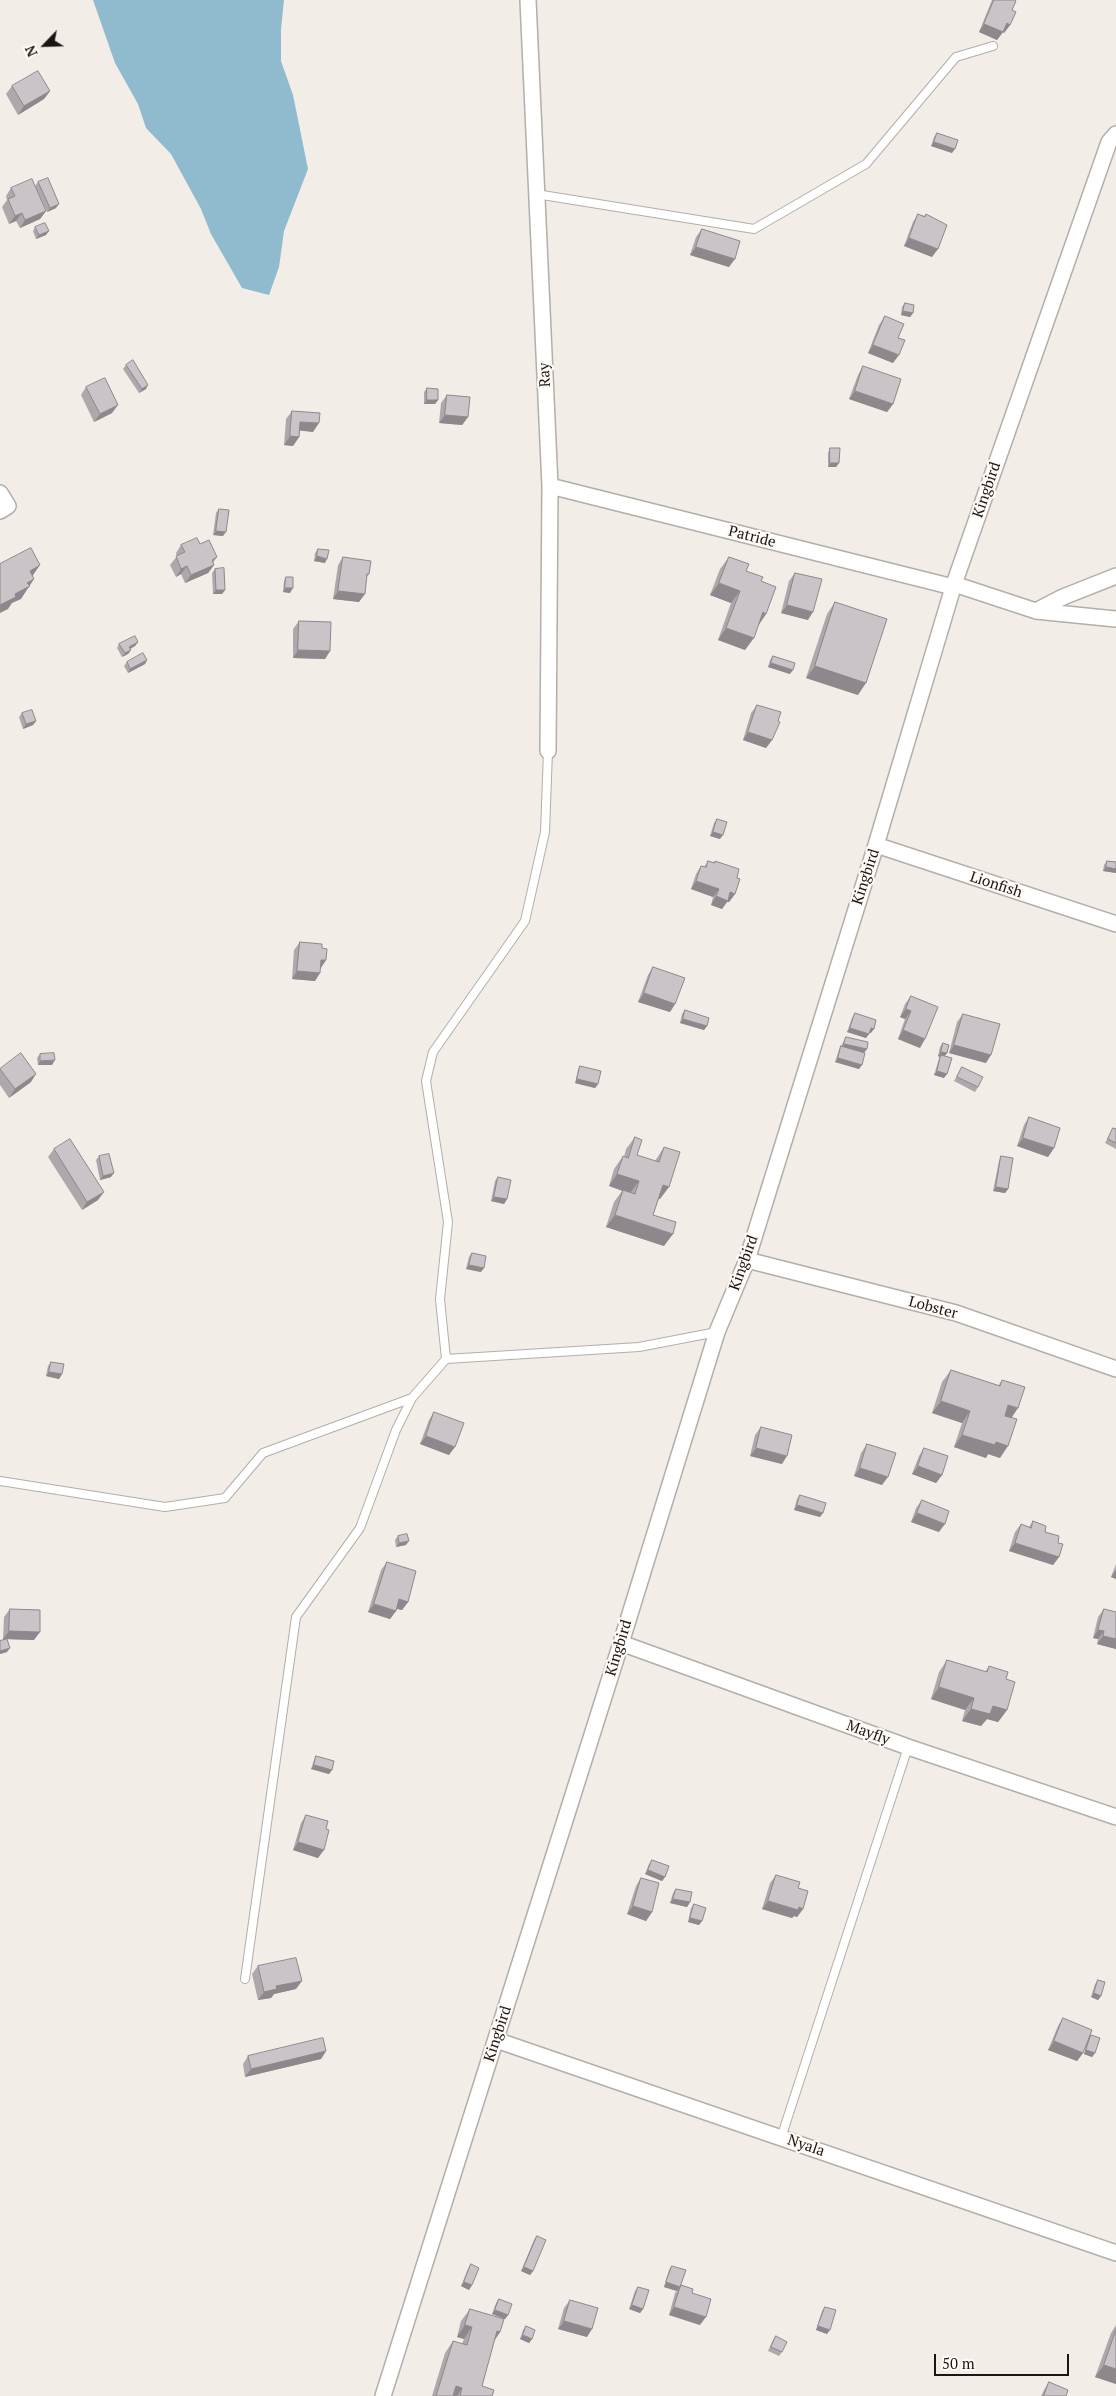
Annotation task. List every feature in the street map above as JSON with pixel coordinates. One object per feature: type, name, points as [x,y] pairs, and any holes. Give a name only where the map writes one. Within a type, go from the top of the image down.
[{"type":"street","name":"Ray","points":[[528,0],[550,486],[548,751]]},
{"type":"street","name":"Kingbird","points":[[383,2396],[621,1643],[717,1332],[747,1260],[876,845],[953,586],[1109,142],[1116,134]]},
{"type":"street","name":"Patride","points":[[550,486],[953,586],[1036,611],[1116,619]]},
{"type":"street","points":[[0,493],[8,506],[0,511]]},
{"type":"street","points":[[1036,611],[1063,597],[1116,576]]},
{"type":"street","name":"Lionfish","points":[[876,845],[1116,924]]},
{"type":"street","name":"Lobster","points":[[747,1260],[956,1314],[1116,1369]]},
{"type":"street","name":"Mayfly","points":[[621,1643],[908,1747],[1116,1817]]},
{"type":"street","name":"Nyala","points":[[496,2040],[1116,2253]]},
{"type":"lane","points":[[536,194],[754,229],[866,164],[956,57],[993,46]]},
{"type":"lane","points":[[446,1359],[440,1299],[448,1222],[426,1081],[432,1052],[525,921],[545,832],[548,751]]},
{"type":"lane","points":[[245,1979],[296,1617],[360,1528],[396,1430],[412,1398],[446,1359],[639,1347],[717,1332]]},
{"type":"lane","points":[[0,1481],[165,1507],[225,1498],[263,1453],[412,1398]]},
{"type":"lane","points":[[781,2138],[908,1747]]},
{"type":"water","points":[[93,0],[284,0],[281,29],[281,61],[293,95],[308,169],[284,231],[279,267],[269,295],[242,288],[211,234],[201,209],[171,154],[146,128],[138,104],[115,63]]},
{"type":"building","points":[[994,0],[1016,1],[1012,10],[1016,12],[1010,25],[1007,23],[1003,32],[984,24]]},
{"type":"building","points":[[38,71],[50,91],[24,106],[12,86]]},
{"type":"building","points":[[937,133],[958,140],[955,149],[934,142]]},
{"type":"building","points":[[48,178],[59,204],[50,208],[38,182]]},
{"type":"building","points":[[32,179],[46,211],[25,220],[22,213],[15,216],[8,199],[15,196],[11,188]]},
{"type":"building","points":[[918,214],[925,217],[926,214],[947,225],[938,249],[909,238]]},
{"type":"building","points":[[45,223],[49,231],[39,235],[35,227]]},
{"type":"building","points":[[702,229],[740,241],[735,259],[696,247]]},
{"type":"building","points":[[905,303],[914,305],[913,313],[903,311]]},
{"type":"building","points":[[885,316],[904,324],[898,338],[905,340],[899,355],[873,345]]},
{"type":"building","points":[[133,360],[148,385],[142,389],[126,365]]},
{"type":"building","points":[[863,366],[901,379],[893,404],[855,391]]},
{"type":"building","points":[[105,378],[118,405],[100,414],[86,387]]},
{"type":"building","points":[[427,388],[438,389],[438,400],[427,400]]},
{"type":"building","points":[[447,395],[470,397],[468,417],[445,415]]},
{"type":"building","points":[[292,411],[320,413],[319,423],[300,422],[299,437],[290,436]]},
{"type":"building","points":[[830,448],[840,448],[839,463],[830,463]]},
{"type":"building","points":[[219,509],[229,510],[226,532],[216,531]]},
{"type":"building","points":[[197,538],[200,544],[209,540],[217,557],[212,560],[214,565],[191,575],[187,566],[181,569],[176,556],[185,552],[181,545]]},
{"type":"building","points":[[31,548],[40,565],[30,571],[34,579],[27,583],[30,586],[15,594],[16,597],[0,605],[0,564]]},
{"type":"building","points":[[318,549],[329,550],[327,559],[317,556]]},
{"type":"building","points":[[343,557],[371,561],[369,574],[367,574],[365,594],[338,591]]},
{"type":"building","points":[[729,557],[749,564],[746,571],[763,577],[761,581],[776,587],[766,614],[763,612],[754,638],[726,628],[740,591],[719,583]]},
{"type":"building","points":[[224,568],[225,590],[216,590],[215,569]]},
{"type":"building","points":[[795,573],[822,579],[813,612],[787,605]]},
{"type":"building","points":[[286,577],[293,577],[293,588],[285,588]]},
{"type":"building","points":[[835,602],[887,619],[866,683],[815,666]]},
{"type":"building","points":[[299,621],[331,622],[330,651],[298,650]]},
{"type":"building","points":[[135,636],[138,642],[129,647],[131,650],[125,653],[119,644]]},
{"type":"building","points":[[143,653],[147,660],[130,669],[127,662]]},
{"type":"building","points":[[773,656],[795,663],[793,670],[771,663]]},
{"type":"building","points":[[757,705],[781,712],[778,721],[780,722],[772,740],[748,732]]},
{"type":"building","points":[[32,710],[36,721],[26,724],[22,713]]},
{"type":"building","points":[[717,819],[727,822],[723,835],[713,832]]},
{"type":"building","points":[[708,861],[715,863],[715,861],[739,869],[737,878],[740,879],[735,894],[730,892],[728,901],[716,896],[719,889],[696,881],[701,866],[706,867]]},
{"type":"building","points":[[1107,861],[1116,862],[1116,869],[1106,867]]},
{"type":"building","points":[[300,942],[322,944],[322,948],[327,949],[326,960],[321,960],[320,973],[297,971]]},
{"type":"building","points":[[653,967],[685,978],[675,1004],[644,993]]},
{"type":"building","points":[[911,996],[938,1007],[925,1039],[903,1030],[911,1011],[906,1009]]},
{"type":"building","points":[[685,1010],[709,1018],[707,1026],[683,1019]]},
{"type":"building","points":[[855,1013],[876,1020],[874,1029],[871,1028],[869,1034],[850,1028]]},
{"type":"building","points":[[963,1014],[1000,1024],[991,1055],[954,1045]]},
{"type":"building","points":[[846,1037],[868,1042],[867,1049],[844,1044]]},
{"type":"building","points":[[943,1043],[949,1045],[947,1053],[941,1052]]},
{"type":"building","points":[[841,1046],[865,1053],[862,1065],[838,1058]]},
{"type":"building","points":[[21,1053],[36,1074],[15,1089],[0,1069]]},
{"type":"building","points":[[54,1053],[55,1060],[40,1061],[40,1054]]},
{"type":"building","points":[[941,1055],[952,1058],[947,1074],[937,1071]]},
{"type":"building","points":[[580,1066],[601,1071],[598,1084],[577,1079]]},
{"type":"building","points":[[962,1067],[983,1077],[978,1087],[957,1077]]},
{"type":"building","points":[[1029,1117],[1060,1128],[1054,1148],[1023,1138]]},
{"type":"building","points":[[1113,1128],[1116,1129],[1116,1143],[1108,1139]]},
{"type":"building","points":[[635,1137],[642,1140],[637,1155],[659,1162],[664,1147],[680,1152],[669,1187],[663,1185],[653,1215],[676,1222],[673,1234],[615,1215],[623,1190],[635,1194],[639,1181],[617,1174],[623,1156],[628,1158]]},
{"type":"building","points":[[70,1139],[104,1192],[87,1202],[54,1149]]},
{"type":"building","points":[[109,1154],[114,1173],[103,1176],[99,1156]]},
{"type":"building","points":[[1001,1156],[1013,1158],[1008,1189],[996,1187]]},
{"type":"building","points":[[498,1177],[511,1180],[507,1199],[494,1197]]},
{"type":"building","points":[[472,1253],[486,1256],[484,1268],[469,1265]]},
{"type":"building","points":[[51,1362],[64,1364],[62,1374],[49,1372]]},
{"type":"building","points":[[951,1370],[1000,1386],[1002,1380],[1025,1387],[1018,1408],[1008,1405],[1005,1416],[1017,1419],[1008,1446],[996,1442],[995,1445],[962,1435],[970,1411],[941,1401]]},
{"type":"building","points":[[434,1412],[464,1423],[455,1447],[426,1436]]},
{"type":"building","points":[[761,1427],[792,1435],[787,1456],[756,1448]]},
{"type":"building","points":[[867,1444],[896,1453],[888,1477],[860,1468]]},
{"type":"building","points":[[924,1448],[948,1456],[942,1475],[918,1466]]},
{"type":"building","points":[[800,1495],[826,1503],[823,1513],[797,1505]]},
{"type":"building","points":[[922,1500],[949,1511],[945,1524],[917,1513]]},
{"type":"building","points":[[1033,1521],[1046,1526],[1045,1532],[1059,1536],[1058,1543],[1063,1544],[1059,1557],[1015,1543],[1021,1524],[1031,1528]]},
{"type":"building","points":[[407,1534],[409,1541],[399,1543],[398,1536]]},
{"type":"building","points":[[387,1562],[416,1571],[408,1602],[399,1599],[396,1611],[374,1604]]},
{"type":"building","points":[[10,1609],[40,1610],[40,1632],[9,1631]]},
{"type":"building","points":[[1104,1609],[1116,1612],[1116,1639],[1103,1636],[1104,1631],[1098,1630]]},
{"type":"building","points":[[7,1639],[10,1648],[0,1651],[0,1641]]},
{"type":"building","points":[[947,1660],[987,1672],[989,1666],[1008,1672],[1006,1679],[1015,1682],[1007,1710],[993,1706],[990,1714],[971,1709],[974,1698],[939,1687]]},
{"type":"building","points":[[316,1756],[334,1761],[332,1770],[314,1765]]},
{"type":"building","points":[[306,1815],[328,1821],[326,1829],[329,1830],[324,1850],[298,1842]]},
{"type":"building","points":[[652,1860],[669,1866],[665,1877],[648,1870]]},
{"type":"building","points":[[776,1875],[800,1882],[798,1888],[808,1891],[803,1909],[799,1907],[798,1910],[768,1901]]},
{"type":"building","points":[[641,1878],[659,1883],[652,1912],[633,1906]]},
{"type":"building","points":[[676,1889],[692,1892],[690,1902],[673,1899]]},
{"type":"building","points":[[694,1904],[706,1908],[702,1921],[690,1918]]},
{"type":"building","points":[[296,1958],[302,1981],[276,1986],[277,1989],[264,1992],[258,1966]]},
{"type":"building","points":[[1098,1980],[1105,1982],[1101,1996],[1094,1993]]},
{"type":"building","points":[[1063,2018],[1092,2030],[1083,2053],[1054,2041]]},
{"type":"building","points":[[1091,2035],[1100,2038],[1095,2053],[1086,2050]]},
{"type":"building","points":[[323,2038],[326,2051],[251,2069],[248,2056]]},
{"type":"building","points":[[537,2236],[546,2240],[533,2271],[524,2267]]},
{"type":"building","points":[[471,2264],[479,2268],[472,2285],[464,2282]]},
{"type":"building","points":[[672,2266],[686,2270],[680,2287],[666,2282]]},
{"type":"building","points":[[681,2285],[693,2289],[692,2293],[711,2299],[706,2317],[674,2307]]},
{"type":"building","points":[[638,2287],[649,2290],[643,2309],[632,2305]]},
{"type":"building","points":[[499,2299],[512,2304],[508,2315],[495,2310]]},
{"type":"building","points":[[570,2300],[598,2308],[592,2329],[564,2321]]},
{"type":"building","points":[[825,2307],[836,2310],[830,2330],[818,2326]]},
{"type":"building","points":[[470,2309],[504,2319],[500,2332],[497,2331],[482,2386],[494,2390],[492,2396],[460,2396],[462,2388],[456,2386],[453,2396],[436,2396],[453,2341],[467,2345],[472,2327],[465,2325]]},
{"type":"building","points":[[526,2326],[535,2330],[532,2339],[523,2335]]},
{"type":"building","points":[[1116,2330],[1116,2369],[1104,2365]]},
{"type":"building","points":[[776,2336],[787,2342],[782,2352],[771,2347]]},
{"type":"building","points":[[1049,2382],[1068,2390],[1066,2396],[1044,2396]]}]
